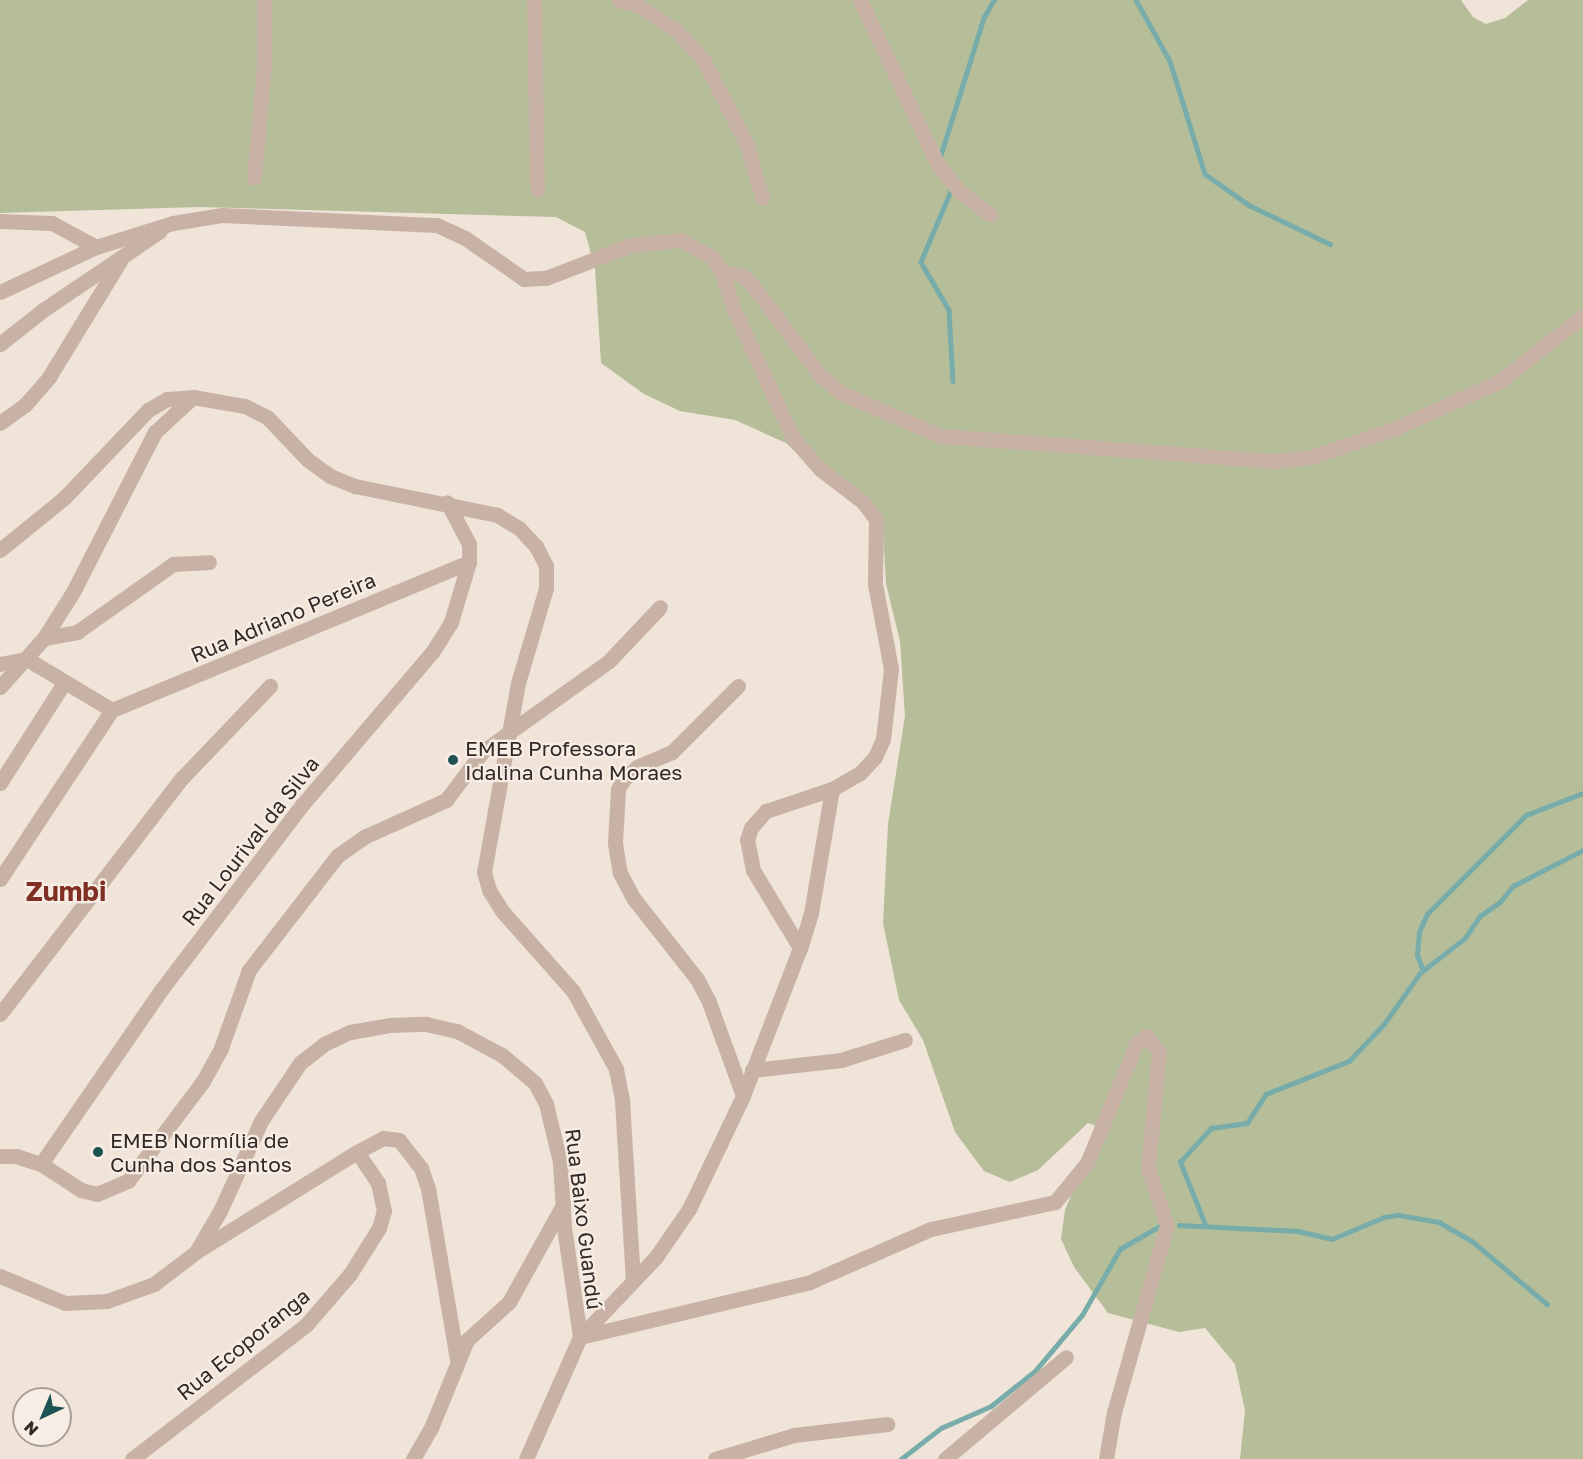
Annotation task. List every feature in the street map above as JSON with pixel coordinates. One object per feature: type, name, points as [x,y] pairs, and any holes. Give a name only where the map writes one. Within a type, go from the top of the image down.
[{"type":"street","points":[[254,178],[264,65],[264,0]]},
{"type":"street","points":[[534,0],[537,190]]},
{"type":"street","points":[[619,0],[639,6],[676,30],[703,59],[747,145],[762,198]]},
{"type":"street","points":[[860,0],[937,163],[959,191],[991,215]]},
{"type":"street","points":[[0,292],[96,247],[173,223],[222,215],[422,222],[465,238],[514,275],[524,279],[546,278],[631,245],[660,240],[681,240],[699,247],[712,257],[721,271],[735,312],[793,438],[820,469],[863,502],[876,519],[875,584],[891,669],[891,700],[883,739],[875,757],[860,773],[832,789],[766,811],[751,828],[747,840],[753,870],[800,948]]},
{"type":"street","points":[[0,221],[52,223],[96,247]]},
{"type":"street","points":[[0,344],[43,310],[173,223]]},
{"type":"street","points":[[0,423],[25,405],[49,377],[123,257]]},
{"type":"street","points":[[721,271],[741,275],[750,282],[819,374],[835,389],[942,436],[1256,460],[1314,456],[1458,402],[1500,381],[1583,316]]},
{"type":"street","points":[[0,282],[18,282]]},
{"type":"street","points":[[0,687],[44,638],[73,592],[155,432],[193,397]]},
{"type":"street","points":[[0,550],[64,498],[148,410],[167,399],[193,397],[245,406],[267,417],[308,460],[330,476],[355,486],[447,502],[497,515],[519,528],[536,546],[546,566],[546,588],[507,736],[484,872],[489,890],[503,912],[573,991],[616,1069],[624,1120],[633,1281]]},
{"type":"street","name":"Rua Lourival da Silva","points":[[40,1164],[175,972],[302,805],[433,651],[451,622],[469,562],[469,544],[447,502]]},
{"type":"street","points":[[44,638],[77,632],[173,564],[209,562]]},
{"type":"street","name":"Rua Adriano Pereira","points":[[112,710],[469,562]]},
{"type":"street","points":[[0,1156],[16,1156],[40,1164],[81,1190],[97,1194],[128,1181],[203,1081],[221,1048],[249,970],[337,856],[366,836],[446,800],[483,751],[609,661],[660,606]]},
{"type":"street","points":[[0,664],[27,659],[112,710],[0,879]]},
{"type":"street","points":[[0,783],[64,683]]},
{"type":"street","points":[[0,1014],[181,779],[270,686]]},
{"type":"street","points":[[738,687],[679,747],[662,758],[637,767],[623,780],[618,789],[615,843],[620,873],[634,899],[697,979],[709,1002],[743,1096]]},
{"type":"street","points":[[526,1459],[580,1337],[656,1257],[689,1209],[743,1096],[800,948],[811,913],[832,789]]},
{"type":"street","name":"Rua Baixo Guandú","points":[[0,1276],[65,1303],[96,1302],[154,1284],[196,1252],[220,1211],[261,1122],[300,1063],[324,1044],[350,1032],[389,1024],[426,1024],[458,1031],[519,1066],[535,1083],[546,1104],[560,1162],[563,1205],[580,1337]]},
{"type":"street","points":[[580,1337],[810,1282],[932,1229],[1055,1202],[1087,1163],[1136,1044],[1146,1036],[1159,1052],[1148,1168],[1167,1225],[1117,1400],[1106,1459]]},
{"type":"street","points":[[752,1070],[841,1060],[905,1040]]},
{"type":"street","points":[[196,1252],[357,1152],[391,1137],[409,1150],[421,1168],[428,1188],[457,1359]]},
{"type":"street","name":"Rua Ecoporanga","points":[[132,1459],[306,1325],[350,1274],[379,1228],[384,1211],[378,1182],[357,1152]]},
{"type":"street","points":[[413,1459],[431,1428],[457,1359],[470,1336],[495,1318],[509,1302],[563,1205]]},
{"type":"street","points":[[945,1459],[1066,1357]]},
{"type":"street","points":[[715,1459],[794,1435],[887,1424]]},
{"type":"green space","points":[[0,0],[1461,0],[1473,17],[1486,24],[1505,18],[1528,0],[1583,0],[1583,1459],[1240,1459],[1245,1411],[1235,1364],[1205,1328],[1179,1332],[1108,1313],[1074,1267],[1061,1239],[1065,1210],[1099,1127],[1088,1123],[1038,1170],[1010,1182],[984,1171],[955,1132],[923,1040],[899,1000],[883,923],[888,824],[905,716],[900,641],[886,584],[882,514],[817,472],[786,443],[735,420],[680,411],[644,394],[601,363],[595,268],[585,232],[556,217],[198,207],[0,213]]},
{"type":"waterway","points":[[940,157],[984,17],[994,0]]},
{"type":"waterway","points":[[1136,0],[1170,61],[1205,174],[1249,205],[1330,244]]},
{"type":"waterway","points":[[951,191],[921,262],[949,310],[953,381]]},
{"type":"waterway","points":[[1423,971],[1417,955],[1419,932],[1427,914],[1526,815],[1583,793]]},
{"type":"waterway","points":[[1206,1227],[1180,1162],[1211,1128],[1247,1123],[1266,1094],[1349,1061],[1384,1024],[1420,973],[1465,938],[1480,916],[1500,902],[1513,886],[1583,850]]},
{"type":"waterway","points":[[1179,1225],[1298,1231],[1332,1239],[1384,1217],[1399,1215],[1439,1222],[1472,1241],[1547,1304]]},
{"type":"waterway","points":[[901,1459],[941,1428],[991,1406],[1035,1371],[1082,1315],[1120,1249],[1163,1224]]},
{"type":"place","name":"EMEB Professora Idalina Cunha Moraes","points":[[453,760]]},
{"type":"place","name":"EMEB Normília de Cunha dos Santos","points":[[98,1152]]},
{"type":"district","name":"Zumbi","points":[[66,892]]}]
